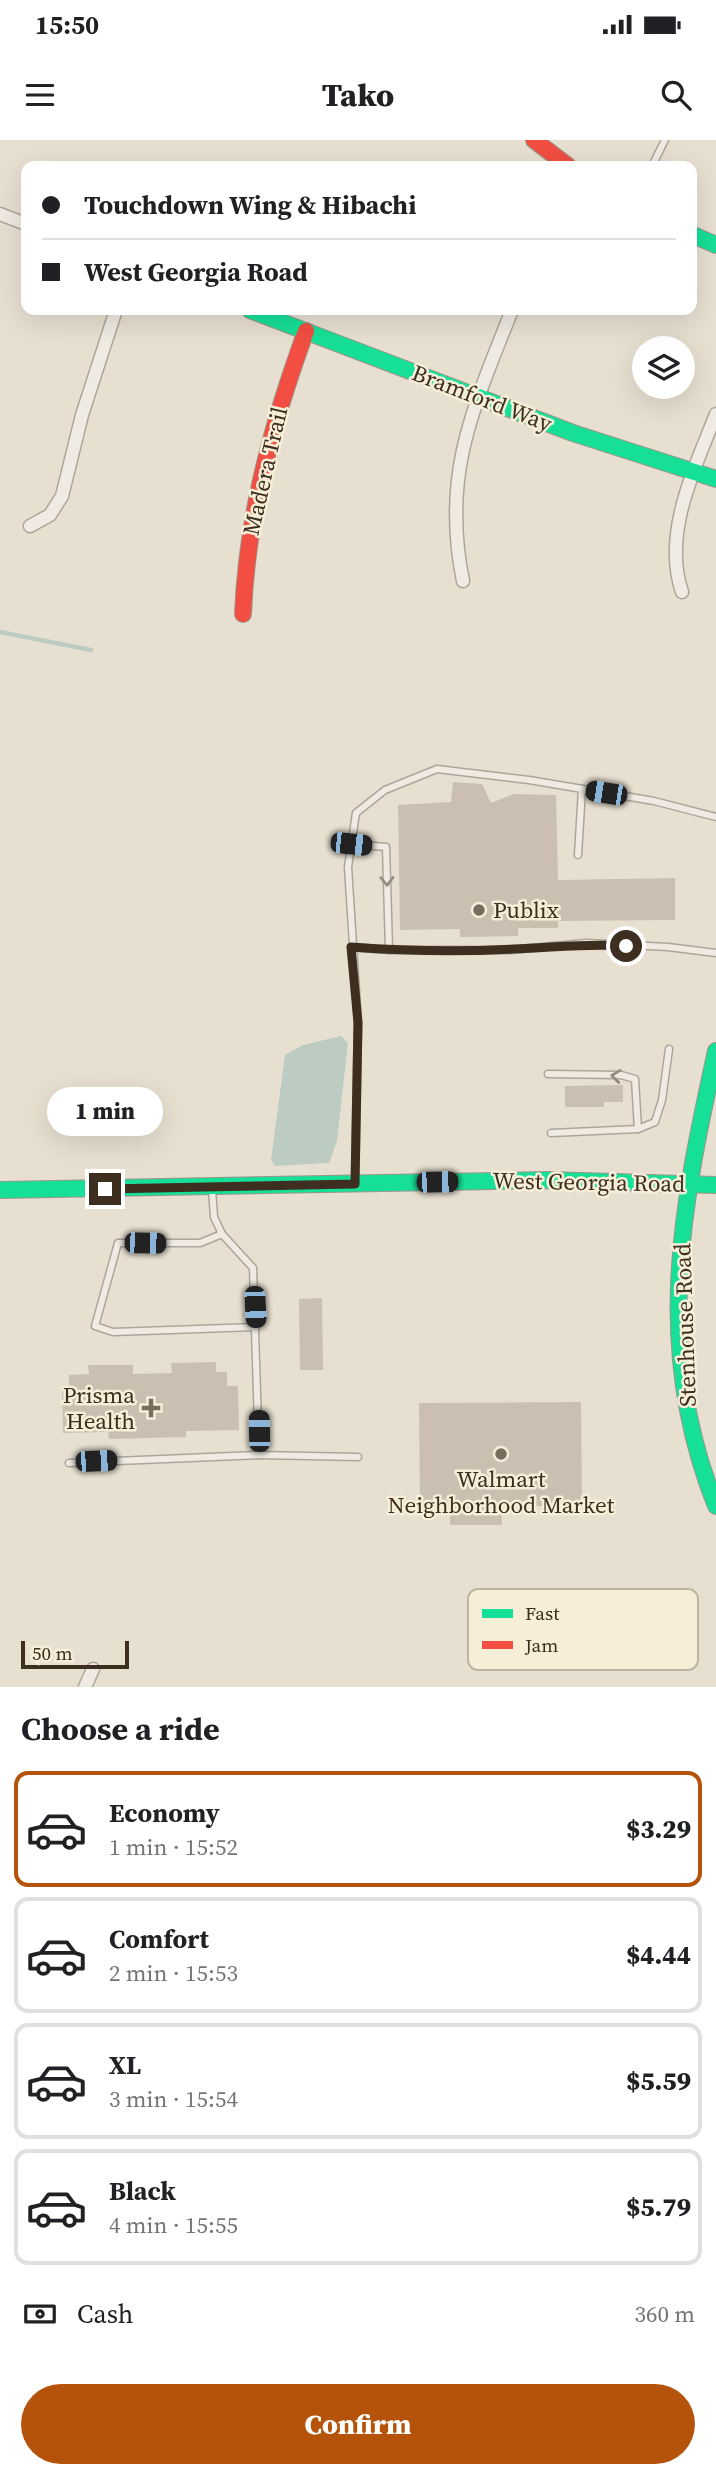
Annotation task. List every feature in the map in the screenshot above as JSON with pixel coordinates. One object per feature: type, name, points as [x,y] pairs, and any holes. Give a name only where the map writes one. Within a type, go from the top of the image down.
[{"type":"street","points":[[534,140],[561,161]]},
{"type":"street","points":[[0,214],[21,222]]},
{"type":"street","points":[[697,237],[716,245]]},
{"type":"street","points":[[30,526],[50,514],[62,496],[82,415],[114,315]]},
{"type":"street","name":"Bramford Way","points":[[263,315],[585,438],[716,480]]},
{"type":"street","points":[[463,581],[457,552],[455,499],[459,461],[468,423],[510,315]]},
{"type":"street","name":"Madera Trail","points":[[243,614],[249,533],[260,470],[277,409],[306,331]]},
{"type":"street","points":[[682,592],[676,564],[677,542],[687,487],[716,414]]},
{"type":"street","name":"Stenhouse Road","points":[[716,1051],[711,1102],[689,1183],[681,1239],[682,1376],[701,1468],[716,1506]]},
{"type":"street","name":"West Georgia Road","points":[[0,1190],[547,1180],[716,1185]]},
{"type":"street","points":[[85,1687],[93,1669]]},
{"type":"lane","points":[[654,161],[665,140]]},
{"type":"lane","points":[[355,1184],[358,1023],[351,947],[348,867],[356,813],[385,790],[437,769],[529,780],[654,801],[716,817]]},
{"type":"lane","points":[[578,855],[582,789]]},
{"type":"lane","points":[[351,844],[386,848],[388,950]]},
{"type":"lane","points":[[351,947],[388,950],[510,950],[586,943],[668,947],[716,953]]},
{"type":"lane","points":[[551,1133],[638,1129],[655,1122],[662,1100],[669,1049]]},
{"type":"lane","points":[[548,1074],[621,1075],[635,1079],[638,1129]]},
{"type":"lane","points":[[212,1187],[214,1217],[222,1234],[253,1268],[259,1455]]},
{"type":"lane","points":[[222,1234],[200,1244],[118,1243],[95,1326],[113,1332],[256,1328]]},
{"type":"lane","points":[[69,1463],[259,1455],[358,1457]]},
{"type":"shaded area","points":[[341,1036],[348,1043],[337,1141],[329,1163],[275,1166],[271,1160],[285,1055],[303,1045]]},
{"type":"building","points":[[453,782],[482,784],[491,803],[514,794],[556,795],[558,880],[675,878],[675,920],[558,921],[558,928],[518,928],[518,936],[460,937],[460,929],[400,930],[398,805],[451,802]]},
{"type":"building","points":[[623,1085],[623,1102],[604,1102],[604,1107],[565,1107],[565,1086]]},
{"type":"building","points":[[322,1298],[323,1370],[300,1370],[299,1299]]},
{"type":"building","name":"Prisma Health","points":[[216,1362],[216,1372],[227,1372],[227,1386],[238,1386],[239,1430],[186,1431],[186,1437],[109,1439],[108,1432],[63,1433],[62,1386],[69,1385],[69,1375],[89,1374],[88,1365],[133,1365],[133,1374],[172,1373],[171,1363]]},
{"type":"building","name":"Walmart Neighborhood Market","points":[[581,1402],[582,1506],[501,1506],[502,1525],[450,1525],[450,1508],[420,1508],[419,1403]]},
{"type":"waterway","points":[[0,632],[91,650]]},
{"type":"traffic: fast","points":[[697,237],[716,245]]},
{"type":"traffic: fast","points":[[263,315],[573,433],[716,479]]},
{"type":"traffic: fast","points":[[716,1051],[692,1167],[679,1279],[679,1335],[684,1391],[696,1448],[716,1506]]},
{"type":"traffic: fast","points":[[0,1190],[547,1180],[716,1185]]},
{"type":"traffic: jam","points":[[534,140],[561,161]]},
{"type":"traffic: jam","points":[[243,614],[245,577],[263,470],[282,401],[306,331]]},
{"type":"place","name":"Publix","points":[[479,910]]},
{"type":"place","name":"Prisma Health","points":[[151,1408]]},
{"type":"place","name":"Walmart Neighborhood Market","points":[[501,1454]]},
{"type":"route","points":[[105,1189],[355,1184],[358,1023],[351,947],[388,950],[510,950],[586,943],[626,946]]}]
